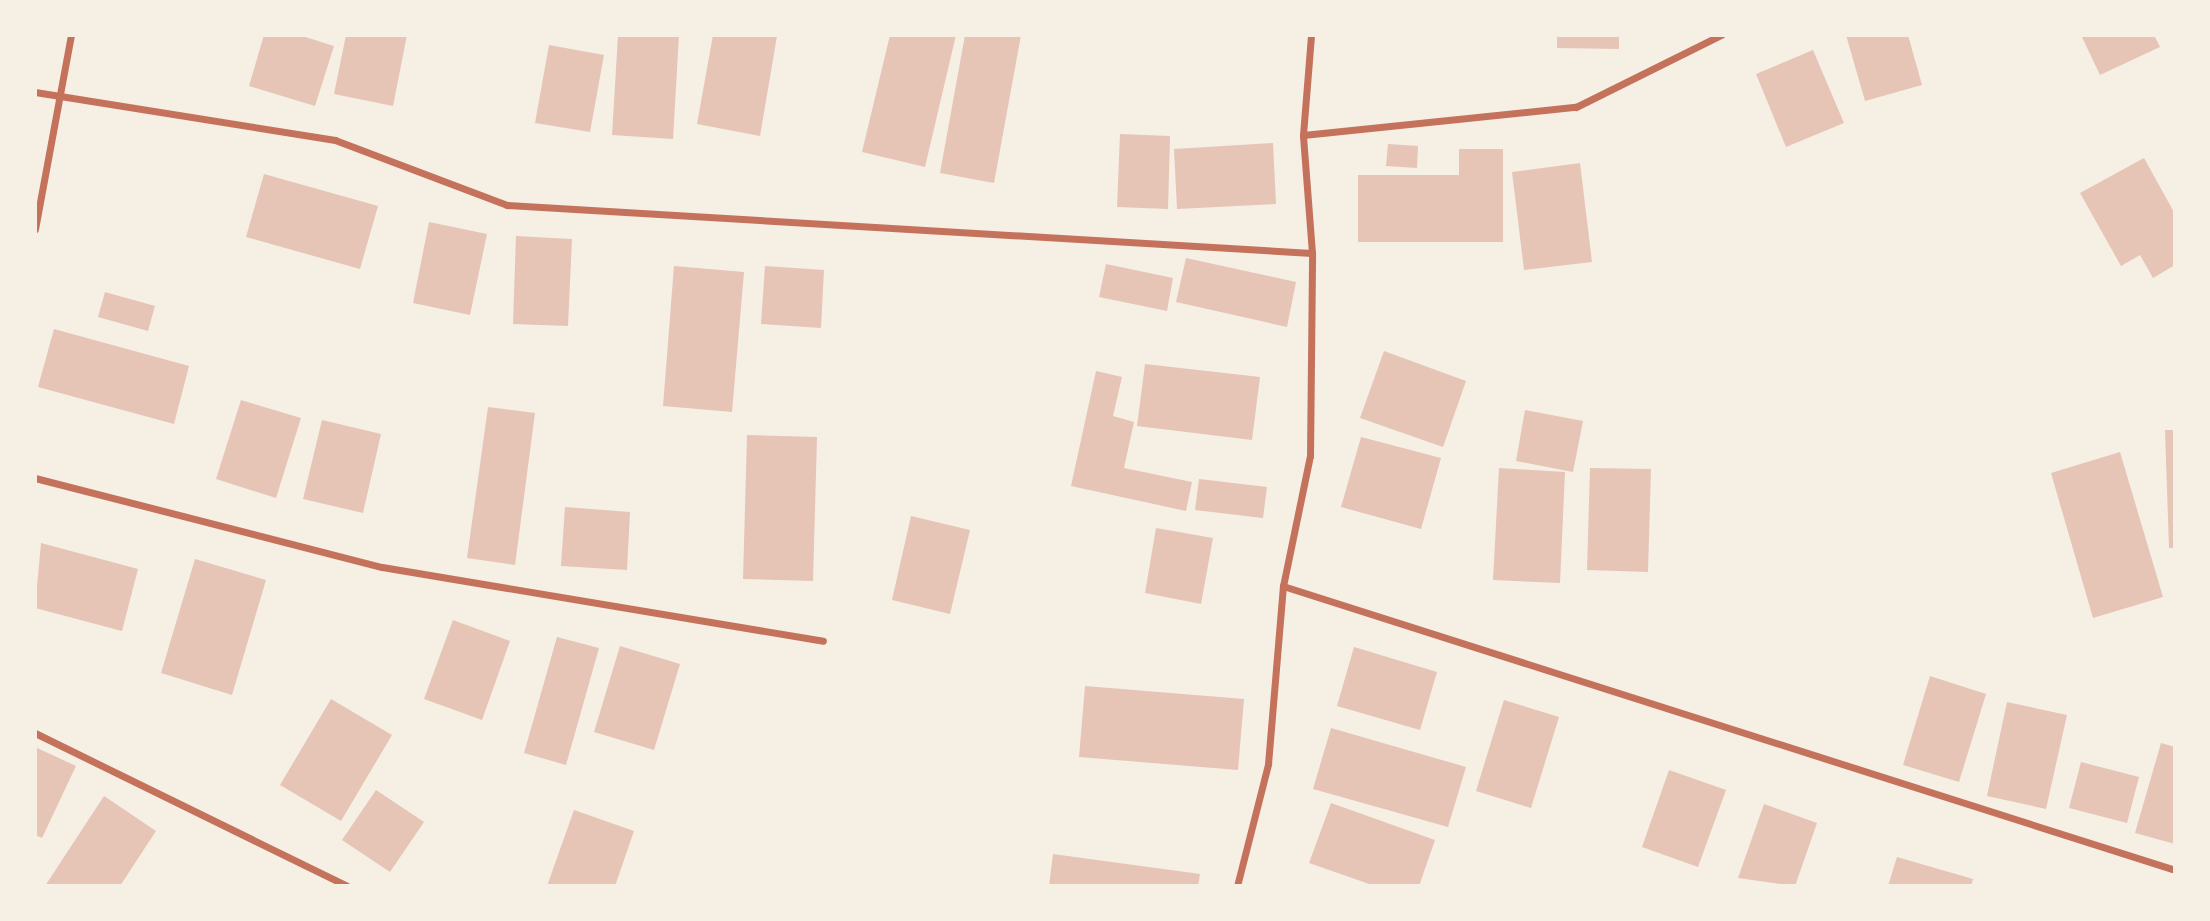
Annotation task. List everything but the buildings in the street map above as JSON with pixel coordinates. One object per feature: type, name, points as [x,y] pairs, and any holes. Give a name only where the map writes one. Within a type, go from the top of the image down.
[{"type":"street","points":[[35,229],[71,35]]},
{"type":"street","points":[[1237,886],[1268,764],[1283,586],[1310,456],[1312,253],[1303,135],[1311,35]]},
{"type":"street","points":[[1303,135],[1576,107],[1721,35]]},
{"type":"street","points":[[35,92],[335,140],[507,205],[1312,253]]},
{"type":"street","points":[[35,478],[382,567],[823,641]]},
{"type":"street","points":[[1283,586],[2175,870]]},
{"type":"street","points":[[35,733],[347,886]]}]
